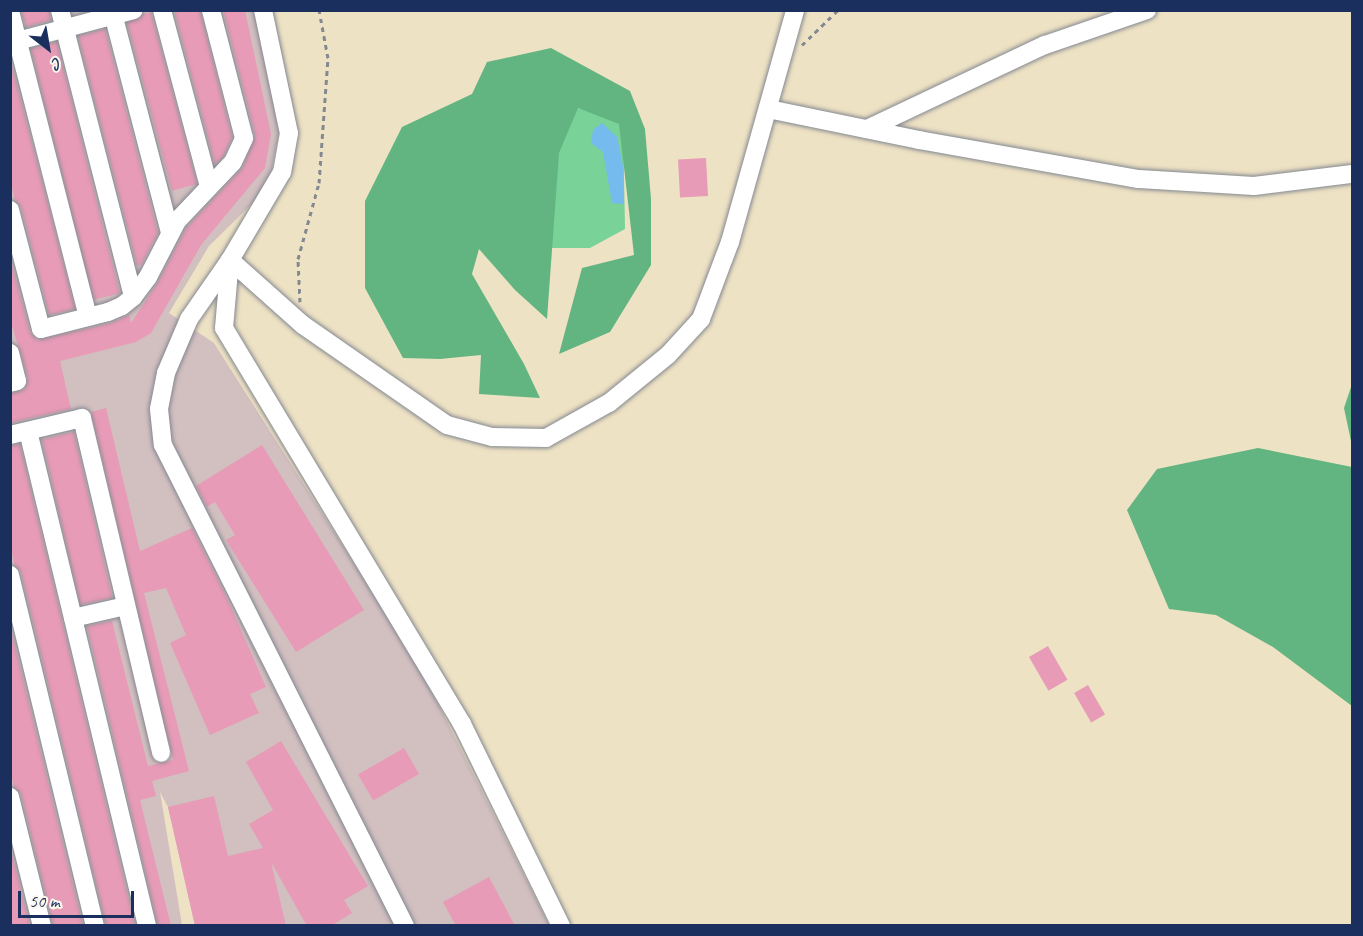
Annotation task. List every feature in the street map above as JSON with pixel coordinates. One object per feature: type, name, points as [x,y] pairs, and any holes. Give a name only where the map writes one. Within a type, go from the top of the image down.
[{"type":"lane","points":[[60,10],[133,297]]},
{"type":"lane","points":[[14,42],[113,13],[134,10]]},
{"type":"lane","points":[[162,10],[208,187]]},
{"type":"lane","points":[[10,210],[41,329],[122,306],[133,297],[148,277],[170,233],[208,187],[233,162],[244,138],[211,10]]},
{"type":"lane","points":[[263,10],[289,133],[282,172],[230,260],[189,319],[166,373],[159,409],[163,445],[405,926]]},
{"type":"lane","points":[[230,260],[301,323],[447,425],[492,437],[546,438],[609,403],[668,355],[701,319],[730,242],[795,10]]},
{"type":"lane","points":[[867,129],[1045,45],[1147,10]]},
{"type":"lane","points":[[10,11],[14,42],[88,316]]},
{"type":"lane","points":[[113,13],[170,233]]},
{"type":"lane","points":[[768,109],[1139,179],[1254,186],[1353,174]]},
{"type":"lane","points":[[230,260],[224,328],[462,724],[561,926]]},
{"type":"lane","points":[[10,353],[17,381],[10,383]]},
{"type":"lane","points":[[147,926],[73,618],[19,433],[82,418],[161,753]]},
{"type":"lane","points":[[10,575],[95,926]]},
{"type":"lane","points":[[73,618],[126,606]]},
{"type":"lane","points":[[10,797],[42,926]]},
{"type":"path","points":[[301,323],[298,259],[319,183],[328,58],[319,10]]},
{"type":"path","points":[[779,68],[838,10]]},
{"type":"shaded area","points":[[10,11],[255,11],[279,132],[271,173],[254,202],[209,246],[169,313],[214,343],[419,666],[549,925],[195,925],[168,807],[160,792],[182,925],[11,925]]},
{"type":"green space","points":[[551,48],[630,91],[645,129],[651,199],[651,265],[610,332],[559,354],[582,268],[634,255],[619,124],[578,108],[559,153],[547,319],[515,290],[479,249],[472,274],[524,364],[540,398],[479,394],[481,355],[440,359],[403,358],[365,288],[365,201],[402,127],[472,94],[487,62]]},
{"type":"green space","points":[[577,108],[623,118],[625,229],[590,248],[546,248],[545,184]]},
{"type":"green space","points":[[1352,384],[1352,446],[1344,408]]},
{"type":"green space","points":[[1258,448],[1352,467],[1352,706],[1273,647],[1216,615],[1169,609],[1127,510],[1157,469]]},
{"type":"water","points":[[602,123],[617,137],[623,166],[624,204],[612,203],[603,152],[591,143],[593,130]]},
{"type":"building","points":[[21,10],[49,10],[51,20],[26,27]]},
{"type":"building","points":[[174,10],[200,10],[232,137],[224,156],[215,165]]},
{"type":"building","points":[[223,10],[245,10],[271,134],[265,168],[201,245],[151,333],[136,342],[60,361],[71,409],[10,423],[10,394],[25,389],[28,379],[10,319],[10,257],[30,332],[37,340],[111,323],[129,315],[131,323],[158,282],[186,228],[243,167],[255,135]]},
{"type":"building","points":[[151,12],[197,184],[172,191],[126,19]]},
{"type":"building","points":[[105,29],[158,233],[141,265],[137,266],[78,36]]},
{"type":"building","points":[[57,42],[120,293],[93,300],[31,49]]},
{"type":"building","points":[[10,58],[75,309],[49,315],[21,207],[15,200],[10,180]]},
{"type":"building","points":[[706,158],[708,196],[680,197],[678,159]]},
{"type":"building","points":[[106,408],[140,551],[192,528],[226,596],[266,687],[250,694],[259,713],[210,735],[170,643],[186,635],[166,588],[144,593],[189,771],[152,781],[156,796],[140,800],[171,926],[158,926],[87,626],[112,621],[148,766],[173,760],[91,412]]},
{"type":"building","points":[[74,432],[112,598],[80,605],[42,439]]},
{"type":"building","points":[[20,444],[135,926],[106,926],[21,572],[15,566],[10,546],[10,446]]},
{"type":"building","points":[[262,445],[364,610],[296,652],[226,540],[235,535],[215,502],[207,507],[196,486]]},
{"type":"building","points":[[10,625],[83,926],[53,926],[21,794],[14,787],[10,770]]},
{"type":"building","points":[[1048,646],[1068,680],[1048,691],[1029,657]]},
{"type":"building","points":[[1088,685],[1105,714],[1091,722],[1074,693]]},
{"type":"building","points":[[281,741],[368,886],[344,900],[352,913],[331,926],[307,926],[271,862],[286,926],[195,926],[168,807],[214,796],[228,856],[263,848],[249,824],[273,810],[246,762]]},
{"type":"building","points":[[404,748],[419,774],[373,800],[358,774]]},
{"type":"building","points":[[10,846],[30,926],[10,926]]},
{"type":"building","points":[[489,877],[515,926],[456,926],[443,902]]}]
